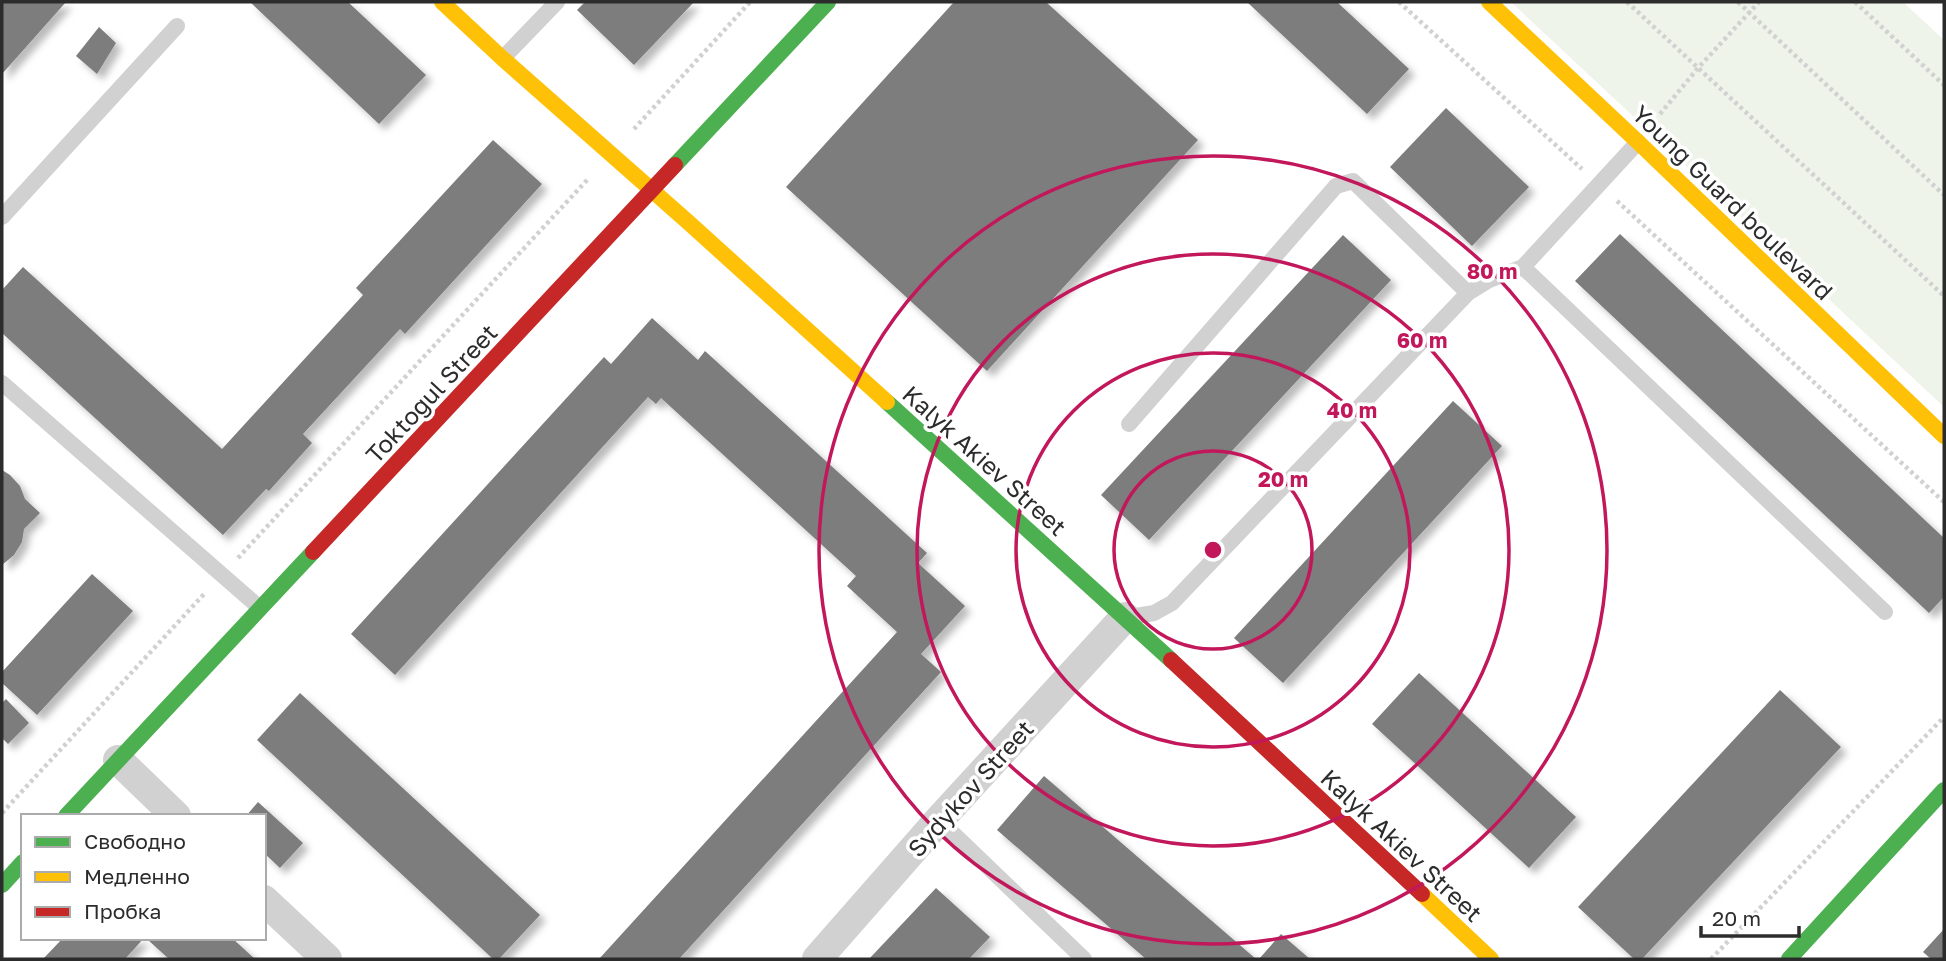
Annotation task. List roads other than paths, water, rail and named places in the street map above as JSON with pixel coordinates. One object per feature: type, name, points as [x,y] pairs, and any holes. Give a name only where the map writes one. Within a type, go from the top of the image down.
[{"type":"main road","name":"Kalyk Akiev Street","points":[[442,2],[1125,617],[1491,959]]},
{"type":"main road","name":"Toktogul Street","points":[[68,814],[828,2]]},
{"type":"main road","name":"Young Guard boulevard","points":[[1489,2],[1944,436]]},
{"type":"main road","points":[[1788,959],[1944,790]]},
{"type":"main road","points":[[2,885],[21,864]]},
{"type":"street","name":"Sydykov Street","points":[[817,959],[939,820],[1125,617]]},
{"type":"street","points":[[118,760],[174,814]]},
{"type":"street","points":[[266,902],[327,959]]},
{"type":"lane","points":[[502,58],[557,2]]},
{"type":"lane","points":[[2,218],[177,26]]},
{"type":"lane","points":[[1125,617],[1154,613],[1172,603],[1468,293],[1489,280],[1523,267],[1638,142]]},
{"type":"lane","points":[[1129,424],[1336,186],[1353,181],[1468,293]]},
{"type":"lane","points":[[1523,267],[1885,612]]},
{"type":"lane","points":[[2,383],[260,608]]},
{"type":"lane","points":[[939,820],[1084,959]]}]
